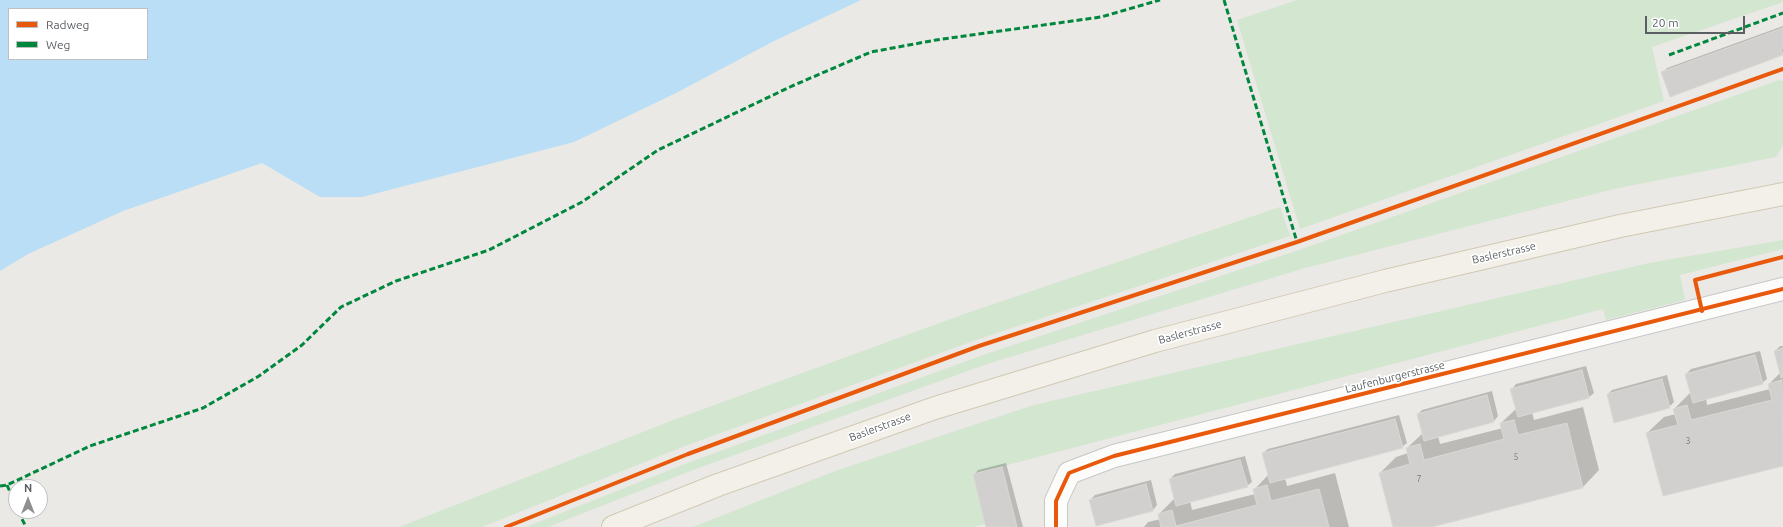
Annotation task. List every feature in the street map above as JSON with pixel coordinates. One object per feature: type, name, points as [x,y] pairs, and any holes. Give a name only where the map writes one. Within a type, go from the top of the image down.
[{"type":"main road","name":"Baslerstrasse","points":[[613,527],[718,485],[935,408],[1156,341],[1385,281],[1620,226],[1783,194]]},
{"type":"street","name":"Laufenburgerstrasse","points":[[1056,527],[1056,502],[1068,473],[1114,456],[1783,289]]},
{"type":"green space","points":[[1297,0],[1783,0],[1783,2],[1652,47],[1664,101],[1300,229],[1237,20]]},
{"type":"green space","points":[[1779,80],[1783,81],[1783,145],[1776,157],[1614,189],[1305,268],[987,364],[693,470],[548,527],[526,527],[690,462],[983,355],[1299,250]]},
{"type":"green space","points":[[1280,207],[1290,236],[976,340],[685,446],[482,527],[399,527],[676,419],[967,313]]},
{"type":"green space","points":[[1783,240],[1783,249],[1680,275],[1685,300],[1606,320],[1603,309],[973,474],[985,524],[973,527],[693,527],[835,471],[1034,405],[1649,263]]},
{"type":"water","points":[[0,0],[861,0],[774,41],[676,93],[574,142],[362,197],[320,197],[262,163],[123,211],[28,254],[0,271]]},
{"type":"building","points":[[1783,28],[1783,48],[1781,49],[1783,55],[1670,97],[1661,72]]},
{"type":"building","points":[[1783,348],[1783,377],[1781,378],[1774,351]]},
{"type":"building","points":[[1755,355],[1763,384],[1693,403],[1685,374]]},
{"type":"building","points":[[1582,370],[1589,398],[1518,417],[1510,389]]},
{"type":"building","points":[[1662,379],[1670,408],[1614,423],[1607,394]]},
{"type":"building","points":[[1782,380],[1783,466],[1663,496],[1646,433],[1678,425],[1673,409],[1687,405],[1691,420],[1772,400],[1768,384]]},
{"type":"building","points":[[1487,395],[1494,422],[1424,441],[1417,414]]},
{"type":"building","points":[[1395,419],[1403,448],[1270,483],[1262,453]]},
{"type":"building","points":[[1514,420],[1518,435],[1567,423],[1583,488],[1432,527],[1393,527],[1379,473],[1410,464],[1406,448],[1420,444],[1424,460],[1504,439],[1500,423]]},
{"type":"building","points":[[1240,460],[1248,487],[1176,506],[1169,479]]},
{"type":"building","points":[[1002,467],[1017,527],[986,527],[973,474]]},
{"type":"building","points":[[1146,484],[1153,511],[1096,526],[1089,500]]},
{"type":"building","points":[[1267,485],[1271,501],[1319,489],[1329,527],[1161,527],[1158,514],[1172,510],[1176,526],[1257,505],[1253,489]]},
{"type":"marked path","points":[[0,486],[7,485],[90,446],[203,408],[259,376],[302,345],[341,307],[396,281],[489,250],[582,202],[658,150],[792,86],[871,52],[936,40],[1101,17],[1160,0]]},
{"type":"marked path","points":[[1224,0],[1297,242]]},
{"type":"marked path","points":[[1669,55],[1783,13]]},
{"type":"marked path","points":[[22,519],[26,527]]},
{"type":"cycle path","points":[[506,527],[688,454],[979,346],[1297,242],[1783,69]]},
{"type":"cycle path","points":[[1702,311],[1695,280],[1783,257]]},
{"type":"cycle path","points":[[1056,527],[1056,501],[1069,473],[1114,456],[1783,289]]}]
